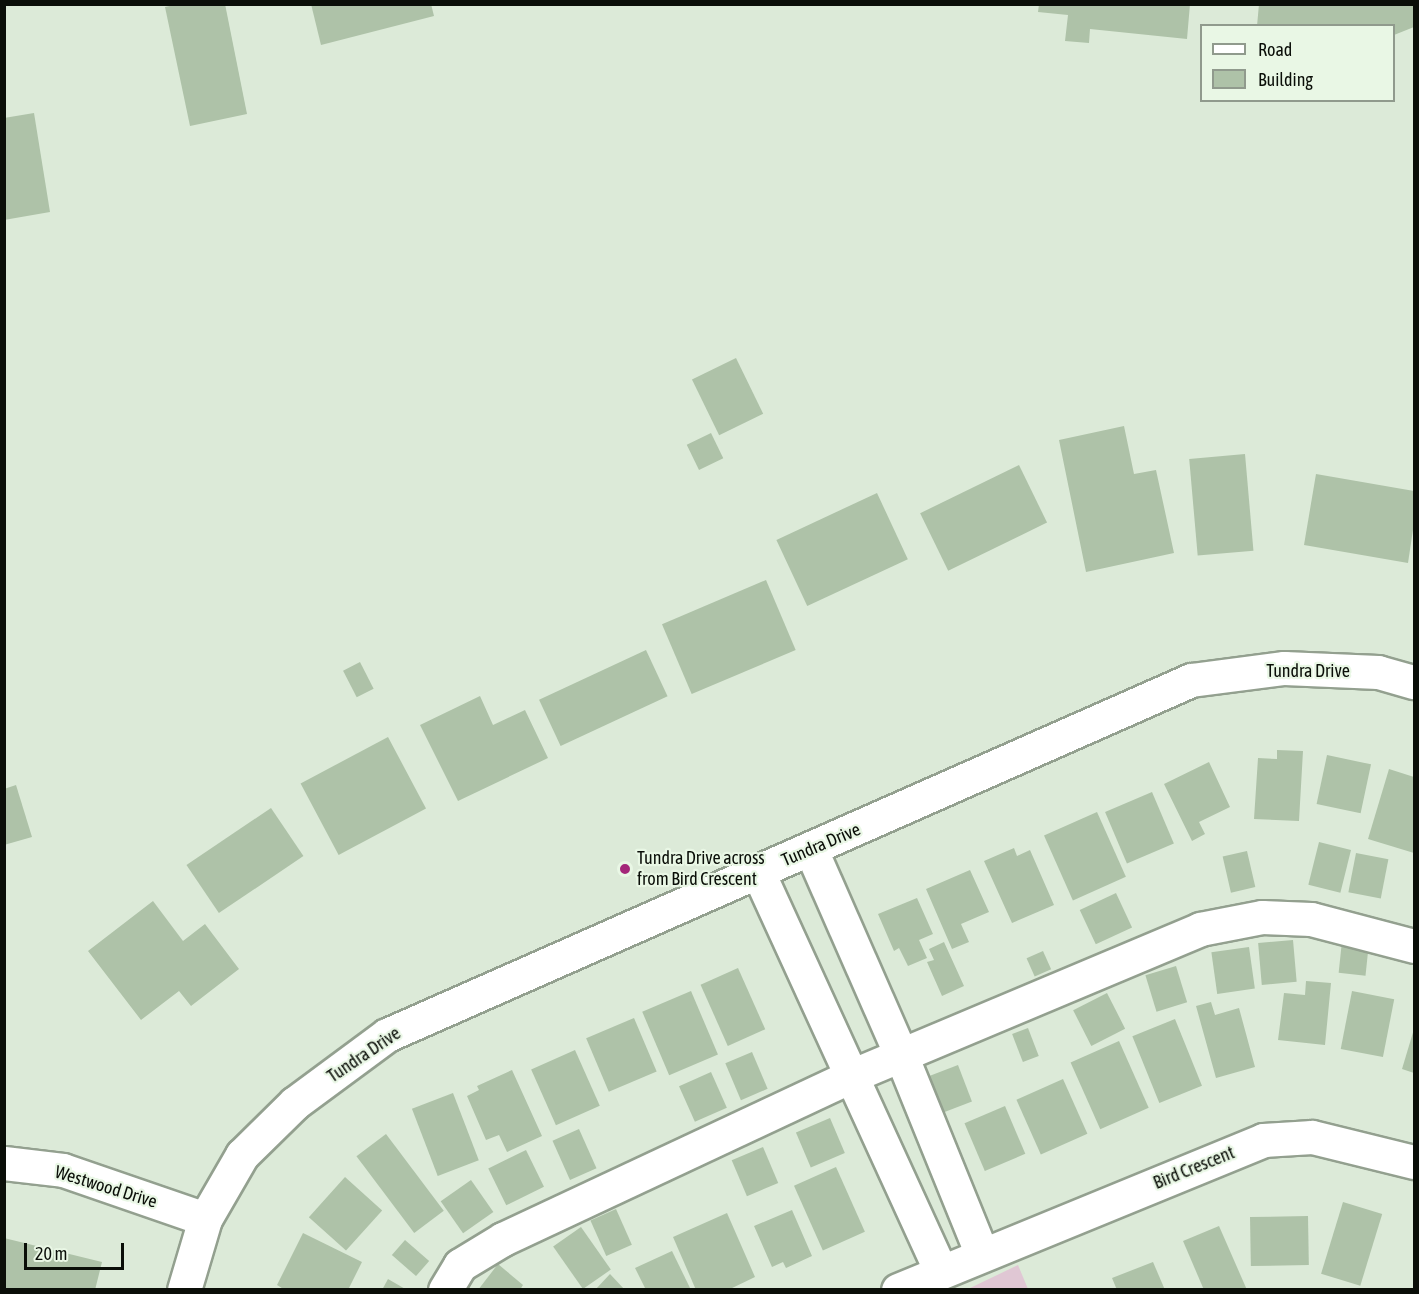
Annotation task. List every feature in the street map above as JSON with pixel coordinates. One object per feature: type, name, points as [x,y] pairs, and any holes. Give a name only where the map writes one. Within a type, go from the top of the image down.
[{"type":"street","name":"Tundra Drive","points":[[184,1290],[205,1219],[242,1155],[295,1103],[387,1035],[811,850],[1191,680],[1284,668],[1378,672],[1414,682]]},
{"type":"street","points":[[811,850],[901,1055],[982,1254]]},
{"type":"street","points":[[758,872],[940,1270]]},
{"type":"street","points":[[445,1290],[460,1265],[503,1239],[851,1076],[1200,929],[1262,917],[1311,919],[1414,946]]},
{"type":"street","name":"Bird Crescent","points":[[898,1290],[940,1270],[1263,1140],[1312,1137],[1414,1162]]},
{"type":"street","name":"Westwood Drive","points":[[4,1163],[63,1170],[205,1219]]},
{"type":"shaded area","points":[[1018,1265],[1028,1289],[968,1289]]},
{"type":"building","points":[[179,4],[225,4],[247,114],[190,126],[165,7]]},
{"type":"building","points":[[311,4],[431,4],[434,16],[321,45]]},
{"type":"building","points":[[1039,4],[1190,4],[1187,39],[1090,29],[1089,43],[1065,41],[1068,15],[1038,12]]},
{"type":"building","points":[[1259,4],[1414,4],[1414,27],[1395,35],[1395,24],[1257,24]]},
{"type":"building","points":[[34,113],[50,212],[4,220],[4,118]]},
{"type":"building","points":[[736,358],[763,414],[719,435],[692,379]]},
{"type":"building","points":[[1124,426],[1134,474],[1156,470],[1174,553],[1086,572],[1059,440]]},
{"type":"building","points":[[711,433],[723,458],[699,470],[687,445]]},
{"type":"building","points":[[1245,454],[1253,551],[1198,556],[1189,459]]},
{"type":"building","points":[[1019,465],[1047,523],[948,571],[920,513]]},
{"type":"building","points":[[1316,474],[1414,491],[1414,523],[1408,563],[1304,545]]},
{"type":"building","points":[[877,493],[908,559],[807,606],[776,540]]},
{"type":"building","points":[[766,580],[796,650],[692,694],[662,624]]},
{"type":"building","points":[[646,650],[668,696],[561,746],[539,700]]},
{"type":"building","points":[[360,662],[374,689],[357,697],[343,671]]},
{"type":"building","points":[[480,696],[493,725],[525,710],[548,758],[458,801],[420,725]]},
{"type":"building","points":[[388,737],[426,809],[339,855],[301,783]]},
{"type":"building","points":[[1277,750],[1303,751],[1299,821],[1254,819],[1258,758],[1277,759]]},
{"type":"building","points":[[1327,755],[1371,764],[1361,813],[1317,804]]},
{"type":"building","points":[[1209,762],[1230,807],[1199,822],[1205,834],[1192,841],[1164,784]]},
{"type":"building","points":[[1389,769],[1414,777],[1414,853],[1368,839]]},
{"type":"building","points":[[16,785],[32,837],[4,845],[4,789]]},
{"type":"building","points":[[1152,792],[1174,844],[1127,863],[1105,812]]},
{"type":"building","points":[[271,808],[303,856],[219,913],[186,865]]},
{"type":"building","points":[[1097,812],[1126,877],[1073,900],[1044,836]]},
{"type":"building","points":[[1319,842],[1351,850],[1340,893],[1308,885]]},
{"type":"building","points":[[1014,848],[1017,856],[1030,850],[1054,905],[1012,923],[984,861]]},
{"type":"building","points":[[1247,851],[1255,887],[1231,893],[1223,857]]},
{"type":"building","points":[[1356,853],[1388,859],[1381,899],[1348,892]]},
{"type":"building","points":[[970,870],[989,912],[961,924],[969,942],[952,949],[926,889]]},
{"type":"building","points":[[1116,893],[1132,927],[1096,944],[1080,910]]},
{"type":"building","points":[[917,898],[933,934],[919,940],[927,958],[908,966],[899,948],[894,951],[878,914]]},
{"type":"building","points":[[153,901],[183,941],[205,924],[239,969],[191,1006],[179,991],[141,1020],[88,951]]},
{"type":"building","points":[[1293,940],[1297,982],[1262,985],[1258,943]]},
{"type":"building","points":[[1342,941],[1369,944],[1366,976],[1339,973]]},
{"type":"building","points":[[944,942],[964,986],[942,996],[927,962],[934,960],[929,949]]},
{"type":"building","points":[[1249,947],[1255,989],[1217,994],[1211,952]]},
{"type":"building","points":[[1043,951],[1051,969],[1035,977],[1027,958]]},
{"type":"building","points":[[1176,966],[1187,1002],[1157,1012],[1145,975]]},
{"type":"building","points":[[738,968],[765,1029],[728,1046],[701,985]]},
{"type":"building","points":[[1306,981],[1331,983],[1325,1045],[1278,1040],[1284,993],[1305,995]]},
{"type":"building","points":[[691,991],[718,1055],[669,1075],[642,1012]]},
{"type":"building","points":[[1352,991],[1394,999],[1383,1057],[1341,1049]]},
{"type":"building","points":[[1107,993],[1125,1029],[1091,1046],[1073,1010]]},
{"type":"building","points":[[1211,1002],[1215,1015],[1239,1008],[1255,1067],[1216,1078],[1196,1006]]},
{"type":"building","points":[[634,1018],[657,1071],[609,1092],[586,1038]]},
{"type":"building","points":[[1175,1019],[1202,1086],[1159,1103],[1132,1036]]},
{"type":"building","points":[[1028,1028],[1039,1056],[1023,1062],[1012,1034]]},
{"type":"building","points":[[1414,1029],[1414,1073],[1402,1069]]},
{"type":"building","points":[[1119,1041],[1149,1108],[1100,1129],[1071,1063]]},
{"type":"building","points":[[575,1050],[600,1106],[556,1125],[531,1070]]},
{"type":"building","points":[[752,1052],[768,1089],[741,1100],[725,1063]]},
{"type":"building","points":[[958,1065],[972,1101],[937,1115],[923,1078]]},
{"type":"building","points":[[512,1070],[542,1136],[507,1152],[499,1135],[486,1140],[467,1096],[479,1090],[477,1086]]},
{"type":"building","points":[[711,1072],[727,1108],[695,1122],[679,1086]]},
{"type":"building","points":[[1063,1079],[1087,1134],[1041,1155],[1016,1100]]},
{"type":"building","points":[[453,1093],[479,1160],[438,1176],[412,1109]]},
{"type":"building","points":[[1005,1106],[1025,1154],[985,1171],[964,1123]]},
{"type":"building","points":[[830,1118],[845,1153],[811,1167],[796,1132]]},
{"type":"building","points":[[579,1129],[596,1168],[570,1180],[553,1141]]},
{"type":"building","points":[[386,1134],[444,1211],[414,1233],[356,1156]]},
{"type":"building","points":[[763,1147],[778,1183],[747,1196],[732,1160]]},
{"type":"building","points":[[526,1150],[544,1187],[506,1205],[488,1168]]},
{"type":"building","points":[[836,1167],[865,1232],[823,1251],[794,1186]]},
{"type":"building","points":[[345,1177],[382,1210],[346,1251],[309,1217]]},
{"type":"building","points":[[471,1180],[493,1212],[463,1233],[441,1201]]},
{"type":"building","points":[[1343,1202],[1382,1214],[1360,1286],[1321,1274]]},
{"type":"building","points":[[616,1209],[632,1245],[606,1256],[590,1220]]},
{"type":"building","points":[[792,1210],[812,1256],[786,1268],[783,1262],[772,1267],[754,1226]]},
{"type":"building","points":[[727,1213],[755,1277],[728,1290],[696,1290],[673,1237]]},
{"type":"building","points":[[1308,1216],[1309,1265],[1251,1266],[1250,1217]]},
{"type":"building","points":[[1219,1226],[1247,1290],[1204,1290],[1183,1241]]},
{"type":"building","points":[[581,1227],[611,1270],[583,1289],[553,1247]]},
{"type":"building","points":[[303,1233],[362,1262],[348,1290],[285,1290],[277,1285]]},
{"type":"building","points":[[4,1238],[102,1262],[95,1290],[4,1290]]},
{"type":"building","points":[[405,1240],[429,1261],[416,1276],[392,1255]]},
{"type":"building","points":[[672,1251],[691,1290],[646,1290],[635,1268]]},
{"type":"building","points":[[1153,1262],[1165,1290],[1117,1290],[1112,1278]]},
{"type":"building","points":[[498,1264],[523,1285],[520,1290],[478,1290]]},
{"type":"building","points":[[610,1274],[625,1290],[595,1290]]},
{"type":"building","points":[[388,1279],[407,1290],[382,1290]]},
{"type":"place","name":"Tundra Drive across from Bird Crescent","points":[[625,869]]}]
